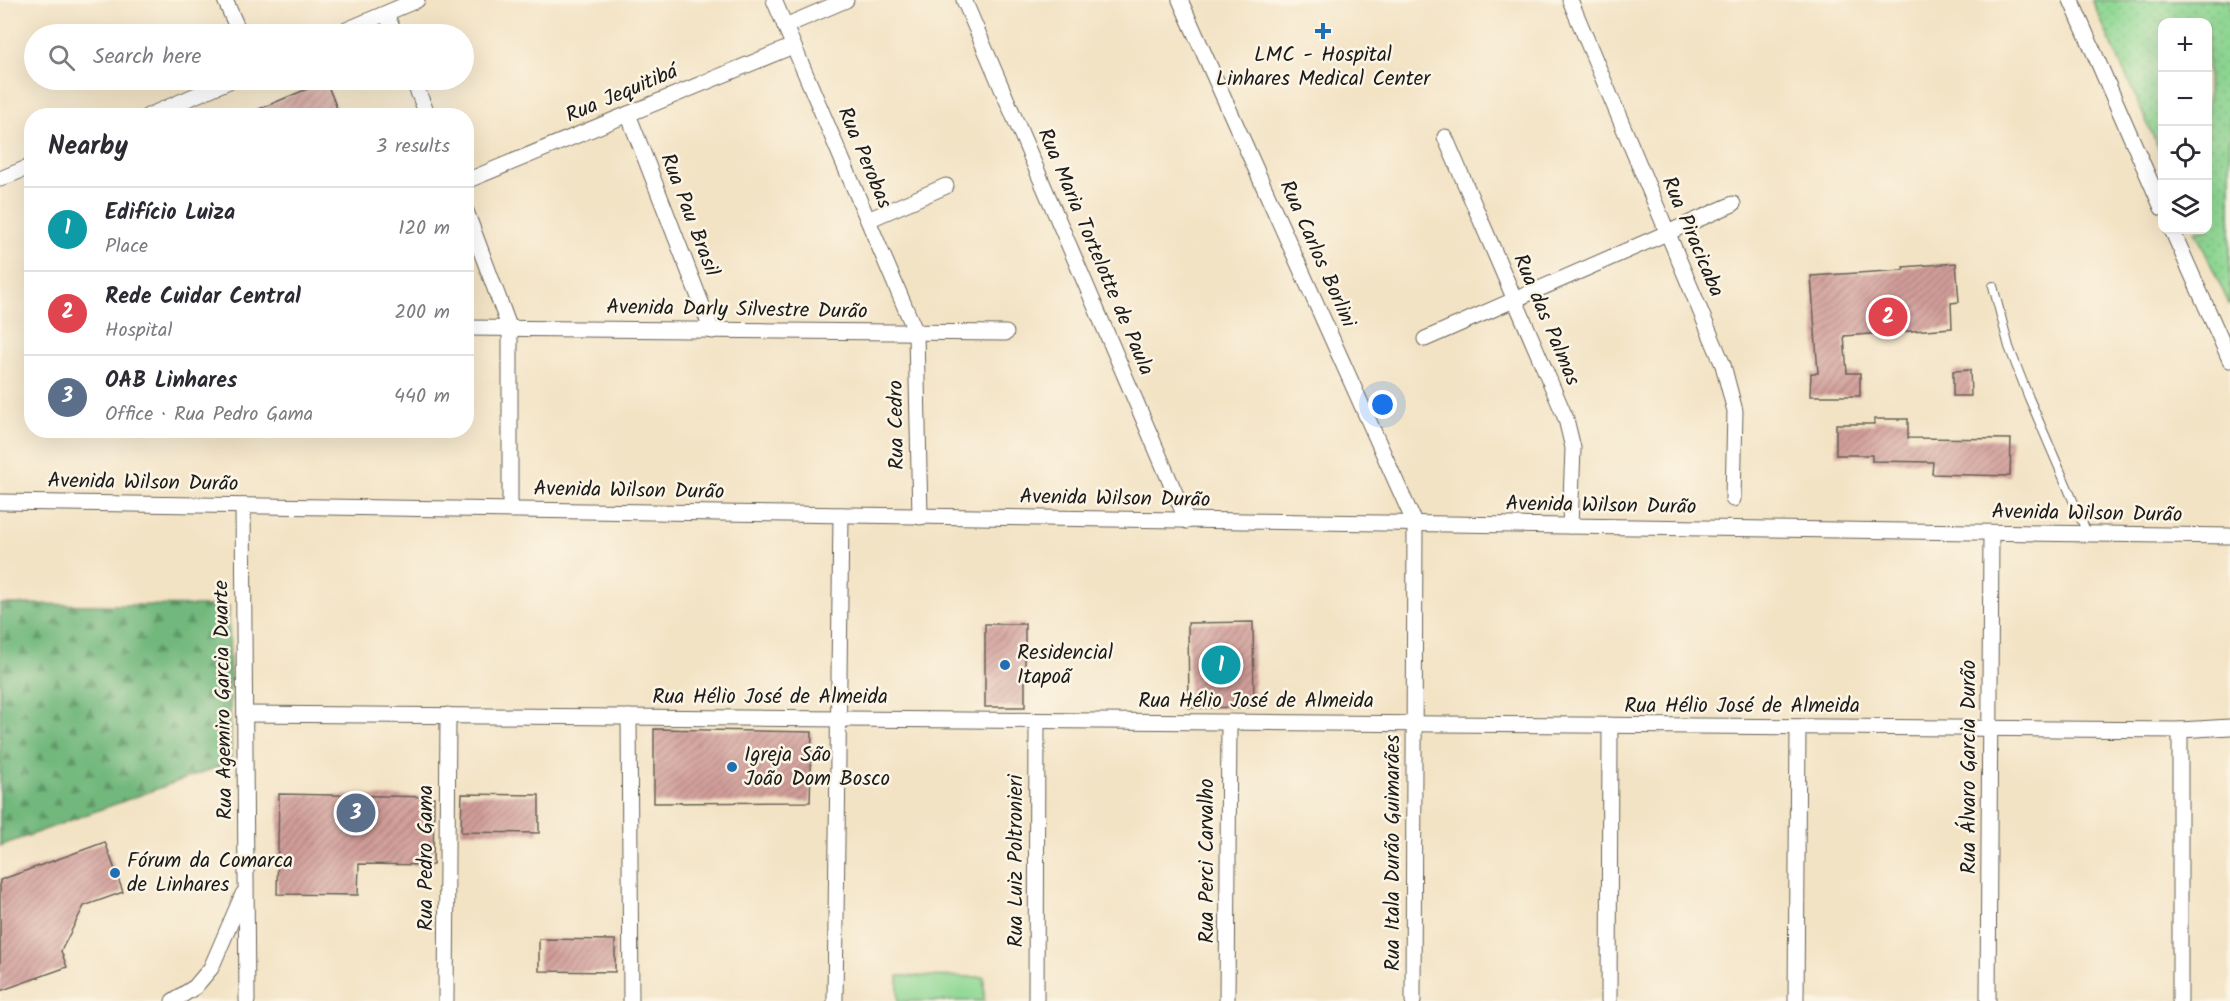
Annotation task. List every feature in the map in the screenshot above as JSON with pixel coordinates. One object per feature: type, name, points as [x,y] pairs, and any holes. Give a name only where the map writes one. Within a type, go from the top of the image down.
[{"type":"street","points":[[225,0],[236,24]]},
{"type":"street","points":[[362,24],[417,0]]},
{"type":"street","name":"Rua Perobas","points":[[774,0],[916,333]]},
{"type":"street","points":[[785,26],[846,0]]},
{"type":"street","name":"Rua Maria Tortelotte de Paula","points":[[964,0],[1187,520]]},
{"type":"street","name":"Rua Carlos Borlini","points":[[1180,0],[1415,524]]},
{"type":"street","name":"Rua Piracicaba","points":[[1570,0],[1723,364],[1735,411],[1733,499]]},
{"type":"street","points":[[2071,0],[2158,197]]},
{"type":"street","points":[[386,14],[390,24]]},
{"type":"street","name":"Rua Jequitibá","points":[[474,178],[794,46]]},
{"type":"street","points":[[166,108],[208,90]]},
{"type":"street","points":[[417,90],[425,108]]},
{"type":"street","name":"Rua Pau Brasil","points":[[628,114],[712,331]]},
{"type":"street","name":"Rua das Palmas","points":[[1444,137],[1566,419],[1573,448],[1570,526]]},
{"type":"street","points":[[0,179],[24,169]]},
{"type":"street","points":[[868,220],[946,186]]},
{"type":"street","points":[[1425,339],[1733,204]]},
{"type":"street","points":[[474,232],[510,329],[510,510]]},
{"type":"street","points":[[2174,234],[2230,360]]},
{"type":"street","name":"Avenida Darly Silvestre Durão","points":[[474,328],[1006,333]]},
{"type":"street","name":"Rua Cedro","points":[[916,333],[920,517]]},
{"type":"street","name":"Avenida Wilson Durão","points":[[0,502],[2230,536]]},
{"type":"street","name":"Rua Agemiro Garcia Duarte","points":[[243,506],[248,1001]]},
{"type":"street","points":[[835,1001],[841,515]]},
{"type":"street","name":"Rua Itala Durão Guimarães","points":[[1413,1001],[1415,524]]},
{"type":"street","name":"Rua Álvaro Garcia Durão","points":[[1988,1001],[1991,533]]},
{"type":"street","name":"Rua Hélio José de Almeida","points":[[245,714],[1990,729],[2180,730],[2230,727]]},
{"type":"street","name":"Rua Pedro Gama","points":[[446,1001],[448,716]]},
{"type":"street","points":[[629,717],[631,1001]]},
{"type":"street","name":"Rua Luiz Poltronieri","points":[[1036,1001],[1037,721]]},
{"type":"street","name":"Rua Perci Carvalho","points":[[1227,1001],[1229,722]]},
{"type":"street","points":[[1609,1001],[1610,725]]},
{"type":"street","points":[[1796,1001],[1797,727]]},
{"type":"street","points":[[2180,730],[2180,1001]]},
{"type":"street","points":[[173,1001],[195,987],[211,968],[247,886]]},
{"type":"lane","points":[[1993,286],[2009,347],[2088,535]]},
{"type":"green space","points":[[2092,0],[2230,0],[2230,306],[2197,234],[2212,234],[2212,18],[2158,18],[2158,147]]},
{"type":"green space","points":[[0,604],[229,606],[231,762],[0,846]]},
{"type":"green space","points":[[898,976],[984,977],[984,1001],[898,1001]]},
{"type":"building","points":[[305,90],[330,90],[337,108],[262,108]]},
{"type":"building","points":[[1956,263],[1959,302],[1951,303],[1952,328],[1844,336],[1847,373],[1860,373],[1860,396],[1810,396],[1811,373],[1818,373],[1811,276],[1904,270],[1903,267]]},
{"type":"building","points":[[1970,370],[1971,396],[1953,396],[1953,371]]},
{"type":"building","points":[[1874,419],[1908,419],[1908,438],[2011,439],[2010,476],[1932,474],[1933,462],[1872,461],[1872,455],[1836,455],[1836,424],[1874,424]]},
{"type":"building","points":[[1253,622],[1254,707],[1189,708],[1188,623]]},
{"type":"building","name":"Residencial Itapoã","points":[[985,624],[1025,624],[1025,707],[985,707]]},
{"type":"building","name":"Igreja São João Dom Bosco","points":[[654,729],[812,732],[810,802],[654,803]]},
{"type":"building","points":[[279,794],[434,797],[433,865],[359,864],[358,895],[277,894]]},
{"type":"building","points":[[462,794],[539,795],[539,833],[461,832]]},
{"type":"building","points":[[105,842],[123,892],[84,906],[61,951],[67,967],[0,991],[0,880]]},
{"type":"building","points":[[539,939],[615,940],[615,972],[539,971]]},
{"type":"place","name":"LMC - Hospital Linhares Medical Center","points":[[1323,31]]},
{"type":"place","name":"Rede Cuidar Central","points":[[1888,317]]},
{"type":"place","name":"Residencial Itapoã","points":[[1005,665]]},
{"type":"place","name":"Edifício Luiza","points":[[1221,665]]},
{"type":"place","name":"Igreja São João Dom Bosco","points":[[732,767]]},
{"type":"place","name":"OAB Linhares","points":[[356,813]]},
{"type":"place","name":"Fórum da Comarca de Linhares","points":[[115,873]]}]
